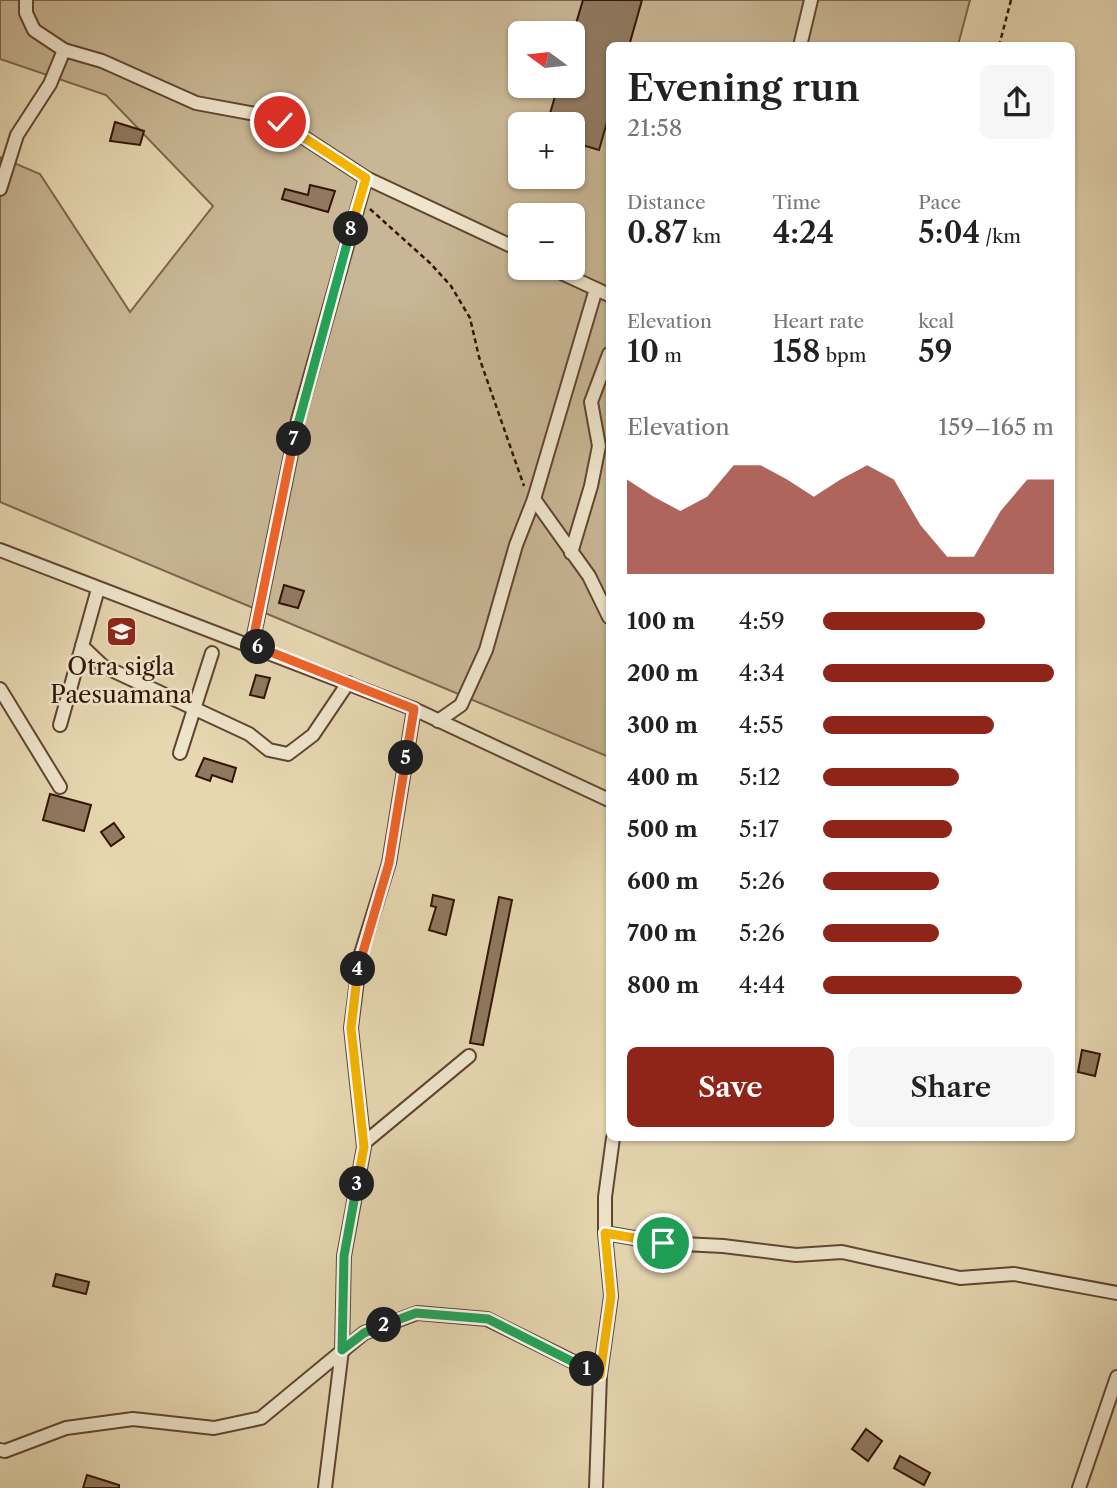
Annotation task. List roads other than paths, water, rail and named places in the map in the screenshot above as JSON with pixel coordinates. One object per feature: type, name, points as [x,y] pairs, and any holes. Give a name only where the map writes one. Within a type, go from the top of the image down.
[{"type":"street","points":[[26,0],[26,13],[34,30],[64,50],[102,61],[196,103],[280,122],[366,178],[508,244]]},
{"type":"street","points":[[801,42],[811,0]]},
{"type":"street","points":[[0,189],[17,135],[50,84],[64,50]]},
{"type":"street","points":[[252,645],[298,420],[366,178]]},
{"type":"street","points":[[577,280],[606,294]]},
{"type":"street","points":[[438,721],[461,705],[486,650],[596,289]]},
{"type":"street","points":[[571,553],[591,486],[599,446],[591,402],[606,362]]},
{"type":"street","points":[[534,499],[589,576],[606,611]]},
{"type":"street","points":[[0,550],[414,709],[606,799]]},
{"type":"street","points":[[60,725],[97,589]]},
{"type":"street","points":[[82,646],[103,666],[249,734],[269,750],[288,754],[313,735],[348,684]]},
{"type":"street","points":[[180,753],[212,653]]},
{"type":"street","points":[[0,689],[60,787]]},
{"type":"street","points":[[325,1488],[342,1350],[344,1256],[363,1143],[351,1028],[360,957],[389,863],[414,709]]},
{"type":"street","points":[[363,1143],[469,1056]]},
{"type":"street","points":[[596,1488],[600,1375],[611,1296],[605,1233],[605,1197],[613,1141]]},
{"type":"street","points":[[605,1233],[663,1243],[723,1245],[796,1255],[842,1252],[960,1278],[1014,1274],[1117,1293]]},
{"type":"street","points":[[0,1450],[5,1451],[66,1428],[134,1419],[214,1428],[261,1418],[364,1333],[416,1313],[488,1319],[600,1375]]},
{"type":"street","points":[[1079,1488],[1117,1377]]},
{"type":"place","name":"Otra sigla Paesuamana","points":[[121,632]]}]
